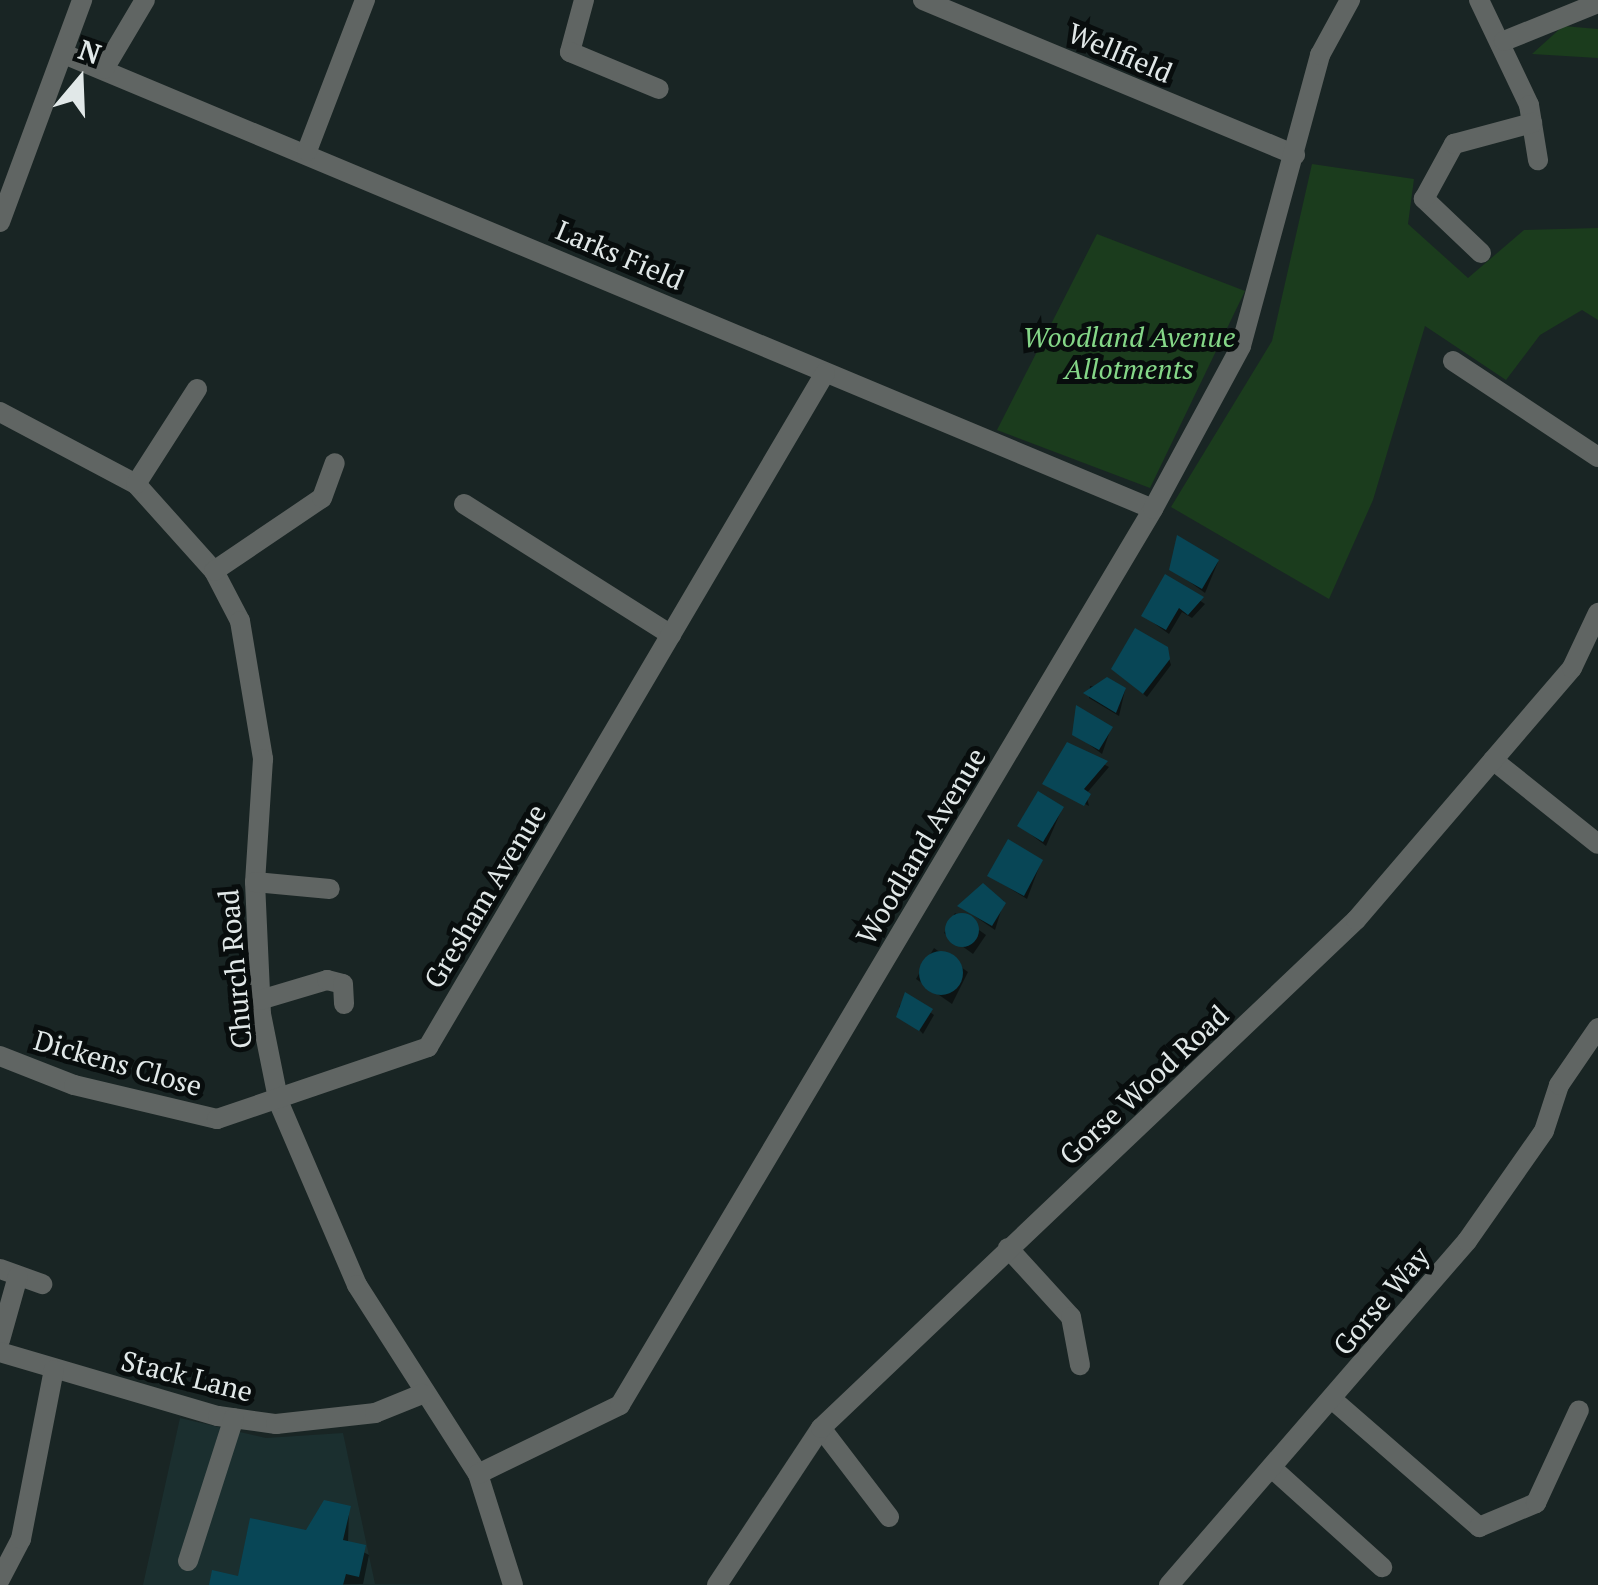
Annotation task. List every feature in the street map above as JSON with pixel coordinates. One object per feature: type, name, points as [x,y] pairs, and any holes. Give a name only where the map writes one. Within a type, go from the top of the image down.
[{"type":"street","points":[[0,222],[82,0]]},
{"type":"street","points":[[104,70],[145,0]]},
{"type":"street","points":[[307,152],[365,0]]},
{"type":"street","points":[[584,0],[570,52],[659,89]]},
{"type":"street","name":"Wellfield","points":[[923,0],[1295,155]]},
{"type":"street","name":"Woodland Avenue","points":[[478,1474],[620,1404],[1153,509],[1242,346],[1320,55],[1350,0]]},
{"type":"street","points":[[1478,0],[1504,41],[1532,122],[1538,160]]},
{"type":"street","points":[[1504,41],[1586,3]]},
{"type":"street","name":"Larks Field","points":[[64,54],[307,152],[825,374],[1153,509]]},
{"type":"street","points":[[1481,253],[1424,200],[1454,144],[1532,122]]},
{"type":"street","points":[[1453,361],[1598,457]]},
{"type":"street","name":"Gresham Avenue","points":[[278,1103],[428,1047],[825,374]]},
{"type":"street","points":[[136,484],[198,389]]},
{"type":"street","name":"Church Road","points":[[0,412],[136,484],[214,571],[257,684],[263,759],[254,882],[260,1000],[278,1103],[328,1229],[422,1394],[478,1474],[513,1585]]},
{"type":"street","points":[[214,571],[322,498],[335,464]]},
{"type":"street","points":[[464,504],[671,636]]},
{"type":"street","name":"Gorse Wood Road","points":[[717,1585],[821,1428],[1356,920],[1572,668],[1598,614]]},
{"type":"street","points":[[1493,760],[1598,844]]},
{"type":"street","points":[[254,882],[330,889]]},
{"type":"street","points":[[260,1000],[328,980],[343,984],[344,1004]]},
{"type":"street","name":"Gorse Way","points":[[1169,1585],[1334,1400],[1467,1241],[1544,1131],[1559,1085],[1598,1028]]},
{"type":"street","name":"Dickens Close","points":[[0,1056],[183,1116],[217,1119],[278,1103]]},
{"type":"street","points":[[1008,1248],[1072,1317],[1080,1364]]},
{"type":"street","points":[[0,1340],[9,1272],[42,1284]]},
{"type":"street","name":"Stack Lane","points":[[0,1352],[234,1418],[375,1413],[422,1394]]},
{"type":"street","points":[[0,1579],[21,1540],[54,1370]]},
{"type":"street","points":[[1334,1400],[1479,1528],[1536,1503],[1579,1410]]},
{"type":"street","points":[[188,1560],[234,1418]]},
{"type":"street","points":[[821,1428],[889,1517]]},
{"type":"street","points":[[1273,1468],[1382,1567]]},
{"type":"shaded area","points":[[180,1418],[266,1438],[343,1433],[375,1584],[497,1585],[143,1585]]},
{"type":"green space","points":[[1563,26],[1598,29],[1598,58],[1532,54]]},
{"type":"green space","points":[[1312,164],[1414,179],[1408,224],[1468,278],[1524,230],[1598,228],[1598,320],[1582,310],[1540,335],[1506,380],[1425,326],[1373,500],[1329,599],[1171,507],[1272,341]]},
{"type":"green space","name":"Woodland Avenue Allotments","points":[[1097,234],[1245,291],[1150,488],[997,430]]},
{"type":"building","points":[[1177,535],[1219,560],[1202,589],[1169,570]]},
{"type":"building","points":[[1165,574],[1204,597],[1188,615],[1179,608],[1166,630],[1141,616]]},
{"type":"building","points":[[1135,628],[1168,647],[1170,659],[1143,694],[1111,669]]},
{"type":"building","points":[[1107,677],[1126,688],[1116,713],[1083,693]]},
{"type":"building","points":[[1076,705],[1113,727],[1099,750],[1072,735]]},
{"type":"building","points":[[1067,742],[1108,761],[1084,789],[1091,794],[1084,806],[1042,784]]},
{"type":"building","points":[[1038,791],[1064,807],[1043,842],[1017,826]]},
{"type":"building","points":[[1008,839],[1043,860],[1024,896],[987,876]]},
{"type":"building","points":[[983,883],[1006,903],[992,926],[957,906]]},
{"type":"building","points":[[962,913],[974,918],[979,930],[974,942],[962,947],[950,942],[945,930],[950,918]]},
{"type":"building","points":[[941,951],[957,957],[963,973],[957,989],[941,995],[925,989],[919,973],[925,957]]},
{"type":"building","points":[[905,992],[933,1009],[919,1031],[896,1017]]},
{"type":"building","points":[[324,1500],[351,1506],[343,1540],[366,1545],[359,1577],[346,1574],[343,1585],[209,1585],[212,1570],[238,1576],[250,1518],[306,1530]]}]
